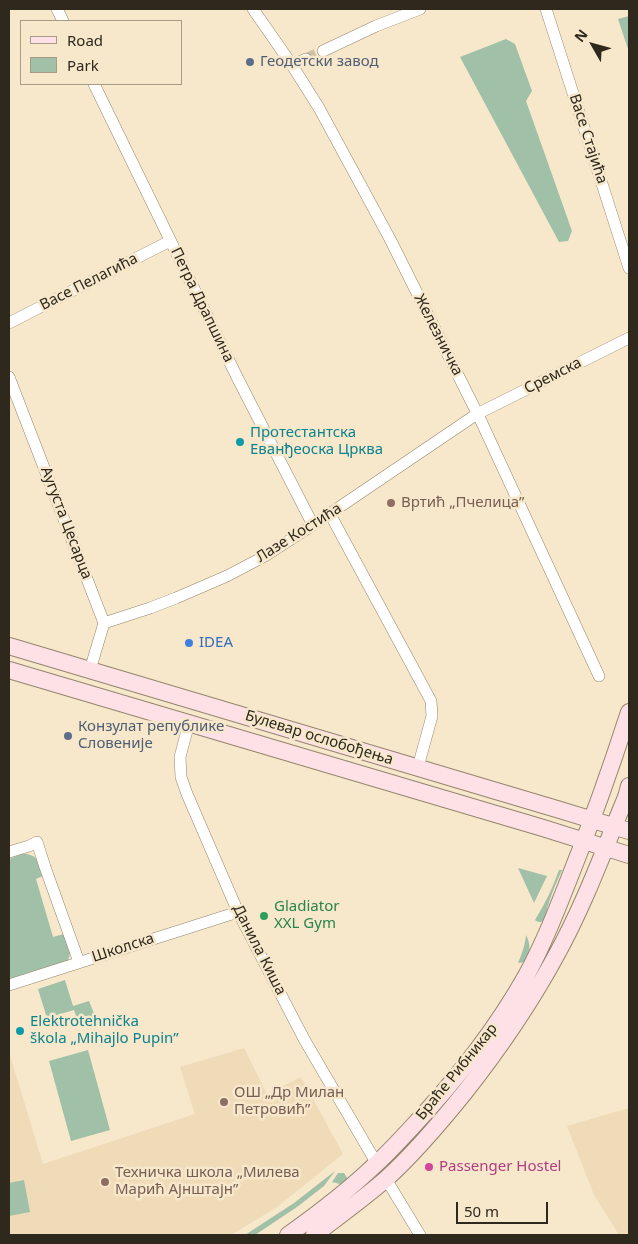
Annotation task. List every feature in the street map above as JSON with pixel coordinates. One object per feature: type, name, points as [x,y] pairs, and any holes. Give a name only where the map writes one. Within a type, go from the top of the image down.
[{"type":"main road","name":"Булевар ослобођења","points":[[9,646],[622,829]]},
{"type":"main road","name":"Булевар ослобођења","points":[[9,670],[629,855]]},
{"type":"main road","name":"Браће Рибникар","points":[[288,1235],[377,1164],[437,1100],[474,1056],[511,1002],[527,974],[560,902],[606,783],[629,712]]},
{"type":"main road","name":"Браће Рибникар","points":[[314,1235],[386,1179],[434,1130],[486,1065],[520,1016],[558,952],[592,882],[606,848],[622,829],[629,786]]},
{"type":"street","name":"Железничка","points":[[253,9],[319,108],[385,231],[477,414],[599,676]]},
{"type":"street","points":[[323,51],[376,26],[420,9]]},
{"type":"street","name":"Васе Стајића","points":[[546,9],[629,268]]},
{"type":"street","points":[[292,65],[306,58]]},
{"type":"street","name":"Петра Драпшина","points":[[94,85],[238,379],[313,525]]},
{"type":"street","name":"Васе Пелагића","points":[[9,323],[170,240]]},
{"type":"street","name":"Сремска","points":[[477,414],[629,338]]},
{"type":"street","name":"Аугуста Цесарца","points":[[9,376],[104,622]]},
{"type":"street","name":"Лазе Костића","points":[[104,622],[159,605],[227,576],[265,556],[477,414]]},
{"type":"street","points":[[330,514],[431,701],[432,716],[418,767]]},
{"type":"street","points":[[90,670],[104,622]]},
{"type":"street","name":"Данила Киша","points":[[189,723],[180,757],[181,777],[187,794],[238,912],[304,1039],[377,1164]]},
{"type":"street","points":[[9,852],[38,842],[79,962]]},
{"type":"street","name":"Школска","points":[[9,986],[238,912]]},
{"type":"street","points":[[386,1179],[420,1235]]},
{"type":"shaded area","points":[[244,1048],[267,1094],[301,1077],[343,1154],[277,1207],[231,1235],[9,1235],[9,1052],[43,1164],[195,1114],[180,1067]]},
{"type":"shaded area","points":[[629,1108],[629,1235],[619,1235],[594,1195],[567,1126]]},
{"type":"green space","points":[[629,16],[629,52],[618,19]]},
{"type":"green space","points":[[506,39],[515,44],[532,91],[526,101],[572,231],[568,241],[559,242],[460,57]]},
{"type":"green space","points":[[22,854],[35,857],[45,875],[36,879],[53,937],[64,934],[70,953],[68,961],[9,980],[9,859]]},
{"type":"green space","points":[[518,868],[547,876],[534,903]]},
{"type":"green space","points":[[559,870],[562,870],[549,901],[545,920],[537,922],[535,920]]},
{"type":"green space","points":[[526,935],[530,949],[527,962],[518,963],[524,946]]},
{"type":"green space","points":[[65,980],[73,1006],[89,1001],[95,1016],[78,1021],[74,1010],[47,1018],[38,989]]},
{"type":"green space","points":[[88,1050],[110,1130],[71,1141],[49,1061]]},
{"type":"green space","points":[[335,1171],[324,1186],[297,1207],[255,1235],[245,1235],[294,1203]]},
{"type":"green space","points":[[338,1173],[344,1173],[349,1181],[344,1185],[332,1182]]},
{"type":"green space","points":[[24,1180],[30,1212],[9,1216],[9,1183]]},
{"type":"tunnel","points":[[306,59],[323,51]]},
{"type":"place","name":"Геодетски завод","points":[[250,62]]},
{"type":"place","name":"Протестантска Еванђеоска Црква","points":[[240,442]]},
{"type":"place","name":"Вртић „Пчелица”","points":[[391,503]]},
{"type":"place","name":"IDEA","points":[[189,643]]},
{"type":"place","name":"Конзулат републике Словеније","points":[[68,736]]},
{"type":"place","name":"Gladiator XXL Gym","points":[[264,916]]},
{"type":"place","name":"Elektrotehnička škola „Mihajlo Pupin”","points":[[20,1031]]},
{"type":"place","name":"ОШ „Др Милан Петровић”","points":[[224,1102]]},
{"type":"place","name":"Passenger Hostel","points":[[429,1167]]},
{"type":"place","name":"Техничка школа „Милева Марић Ајнштајн”","points":[[105,1182]]}]
